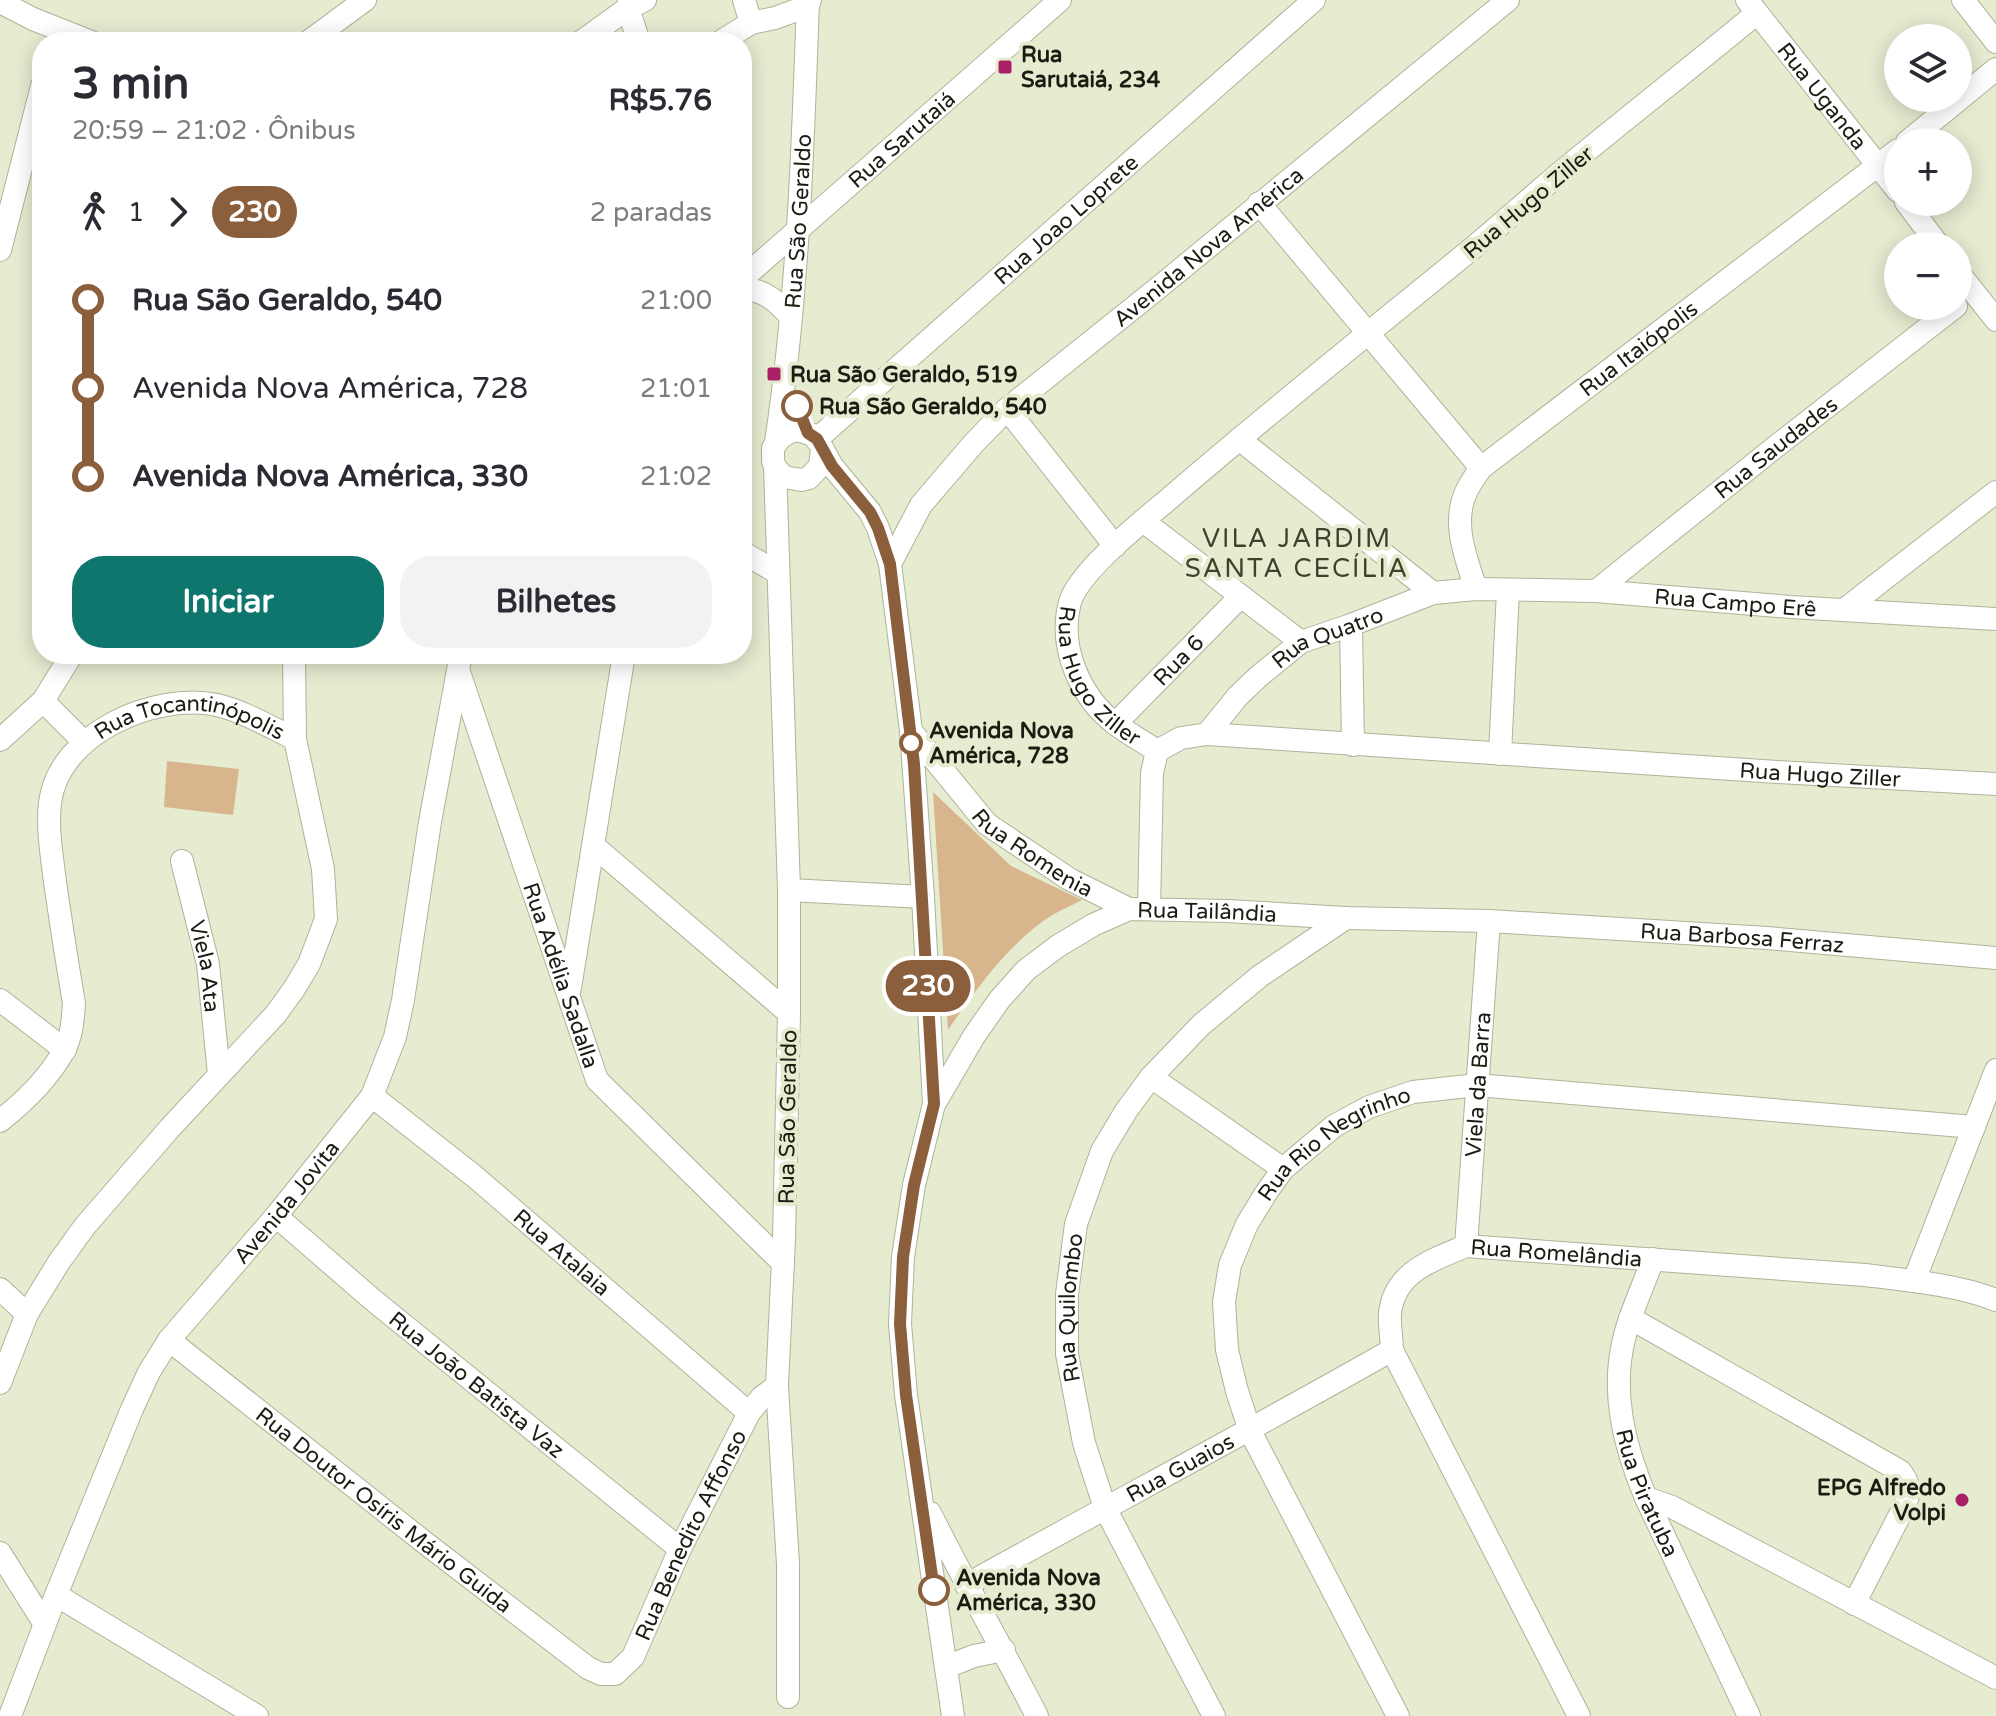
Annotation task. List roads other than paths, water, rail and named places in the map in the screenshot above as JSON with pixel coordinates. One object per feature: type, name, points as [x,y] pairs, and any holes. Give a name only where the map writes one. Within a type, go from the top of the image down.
[{"type":"street","points":[[322,32],[365,0]]},
{"type":"street","points":[[744,0],[751,23]]},
{"type":"street","name":"Rua Sarutaiá","points":[[752,270],[1060,0]]},
{"type":"street","name":"Rua Joao Loprete","points":[[815,440],[1314,0]]},
{"type":"street","name":"Avenida Nova América","points":[[890,564],[921,505],[1007,409],[1508,0]]},
{"type":"street","points":[[1963,0],[1996,42]]},
{"type":"street","points":[[0,2],[49,32]]},
{"type":"street","points":[[736,32],[751,23],[775,18],[809,2]]},
{"type":"street","name":"Rua São Geraldo","points":[[776,442],[799,230],[809,2]]},
{"type":"street","points":[[595,32],[634,3],[638,32]]},
{"type":"street","name":"Rua Uganda","points":[[1752,7],[1884,172]]},
{"type":"street","name":"Rua Hugo Ziller","points":[[1752,7],[1115,546],[1078,583],[1070,601],[1068,649],[1077,676],[1092,700],[1115,724],[1157,751],[1181,738],[1207,734],[1996,784]]},
{"type":"street","points":[[1924,128],[1996,69]]},
{"type":"street","points":[[0,250],[7,194],[32,117]]},
{"type":"street","name":"Rua Itaiópolis","points":[[1476,589],[1460,528],[1466,492],[1481,468],[1884,161]]},
{"type":"street","points":[[1259,203],[1481,468]]},
{"type":"street","points":[[752,290],[765,294],[790,316]]},
{"type":"street","points":[[1972,306],[1996,320]]},
{"type":"street","name":"Rua Saudades","points":[[1596,591],[1939,320]]},
{"type":"street","points":[[785,379],[815,440],[878,528],[890,564],[911,731],[934,1104],[914,1185],[903,1257],[900,1324],[906,1395],[953,1716]]},
{"type":"street","points":[[1007,409],[1115,546]]},
{"type":"street","points":[[815,440],[794,430],[776,442],[772,455],[775,467],[784,477],[833,485],[863,505],[895,516],[921,505]]},
{"type":"street","points":[[1239,439],[1433,593]]},
{"type":"street","points":[[805,479],[820,466],[815,440]]},
{"type":"street","name":"Rua São Geraldo","points":[[775,467],[789,890],[783,1263],[777,1386],[788,1564],[788,1697]]},
{"type":"street","name":"Rua São Geraldo","points":[[777,536],[787,504],[805,479]]},
{"type":"street","points":[[1844,610],[1996,492]]},
{"type":"street","points":[[1143,521],[1301,642]]},
{"type":"street","points":[[752,558],[778,573]]},
{"type":"street","name":"Rua Campo Erê","points":[[1476,589],[1596,591],[1996,619]]},
{"type":"street","name":"Rua Quatro","points":[[1207,734],[1238,696],[1301,642],[1433,593],[1476,589]]},
{"type":"street","points":[[1500,754],[1508,590]]},
{"type":"street","name":"Rua 6","points":[[1115,724],[1241,596]]},
{"type":"street","points":[[1351,625],[1353,745]]},
{"type":"street","points":[[0,740],[43,701],[66,664]]},
{"type":"street","points":[[294,664],[295,739]]},
{"type":"street","name":"Avenida Jovita","points":[[10,1716],[44,1623],[149,1372],[169,1340],[276,1216],[372,1096],[395,1037],[403,1000],[458,664]]},
{"type":"street","name":"Rua Adélia Sadalla","points":[[460,664],[597,1080],[783,1263]]},
{"type":"street","points":[[569,993],[622,664]]},
{"type":"street","points":[[43,701],[84,742]]},
{"type":"street","name":"Rua Tocantinópolis","points":[[0,1121],[36,1089],[65,1050],[72,1024],[74,1003],[49,835],[54,783],[63,765],[84,742],[117,721],[158,706],[187,702],[218,705],[295,739],[323,869],[326,919],[309,964],[276,1014],[85,1226],[27,1314],[0,1383]]},
{"type":"street","name":"Rua Romenia","points":[[911,731],[987,824],[1069,879],[1139,909]]},
{"type":"street","points":[[1139,909],[1152,773],[1157,751]]},
{"type":"street","name":"Rua Romenia","points":[[914,764],[929,768],[950,780]]},
{"type":"street","points":[[594,846],[789,1013]]},
{"type":"street","name":"Viela Ata","points":[[182,861],[208,964],[219,1074]]},
{"type":"street","points":[[789,890],[923,897]]},
{"type":"street","name":"Rua Tailândia","points":[[934,1104],[974,1036],[1000,999],[1026,970],[1093,925],[1139,909],[1489,921]]},
{"type":"street","points":[[1294,953],[1297,934],[1295,916]]},
{"type":"street","name":"Rua Quilombo","points":[[1214,1716],[1105,1508],[1084,1443],[1067,1354],[1067,1294],[1076,1224],[1102,1151],[1151,1077],[1201,1025],[1260,976],[1346,918]]},
{"type":"street","name":"Rua Barbosa Ferraz","points":[[1489,921],[1767,938],[1996,958]]},
{"type":"street","name":"Viela da Barra","points":[[1466,1246],[1489,921]]},
{"type":"street","points":[[0,1000],[65,1050]]},
{"type":"street","points":[[931,1039],[951,1045],[974,1036]]},
{"type":"street","points":[[1914,1281],[1996,1070]]},
{"type":"street","points":[[1151,1077],[1283,1169]]},
{"type":"street","name":"Rua Rio Negrinho","points":[[1398,1716],[1250,1431],[1227,1350],[1224,1302],[1230,1265],[1247,1224],[1283,1169],[1334,1126],[1369,1107],[1413,1092],[1477,1085],[1974,1127]]},
{"type":"street","name":"Rua Atalaia","points":[[372,1096],[474,1176],[749,1413]]},
{"type":"street","name":"Rua João Batista Vaz","points":[[276,1216],[373,1300],[680,1549]]},
{"type":"street","name":"Rua Romelândia","points":[[1579,1716],[1392,1350],[1390,1312],[1404,1280],[1414,1270],[1466,1246],[1865,1275],[1914,1281],[1996,1300]]},
{"type":"street","name":"Rua Piratuba","points":[[1653,1259],[1624,1338],[1618,1373],[1619,1409],[1631,1462],[1739,1710]]},
{"type":"street","points":[[0,1289],[27,1314]]},
{"type":"street","points":[[1630,1318],[1900,1471],[1908,1484],[1906,1503],[1854,1604]]},
{"type":"street","name":"Rua Doutor Osíris Mário Guida","points":[[169,1340],[437,1552],[588,1668],[601,1674]]},
{"type":"street","name":"Rua Guaios","points":[[966,1585],[1392,1350]]},
{"type":"street","name":"Rua Benedito Affonso","points":[[601,1674],[615,1674],[633,1657],[680,1549],[749,1413],[762,1397],[777,1386]]},
{"type":"street","points":[[921,1494],[1037,1716]]},
{"type":"street","points":[[1646,1498],[1672,1507],[1996,1678]]},
{"type":"street","points":[[0,1553],[44,1623]]},
{"type":"street","points":[[56,1595],[257,1716]]},
{"type":"street","points":[[946,1667],[974,1656],[1004,1650]]},
{"type":"place","name":"Rua Sarutaiá, 234","points":[[1005,67]]},
{"type":"place","name":"Rua São Geraldo, 519","points":[[774,374]]},
{"type":"place","name":"Rua São Geraldo, 540","points":[[797,406]]},
{"type":"place","name":"Avenida Nova América, 728","points":[[911,743]]},
{"type":"place","name":"EPG Alfredo Volpi","points":[[1962,1500]]},
{"type":"place","name":"Avenida Nova América, 330","points":[[934,1590]]},
{"type":"district","name":"VILA JARDIM SANTA CECÍLIA","points":[[1297,553]]}]
